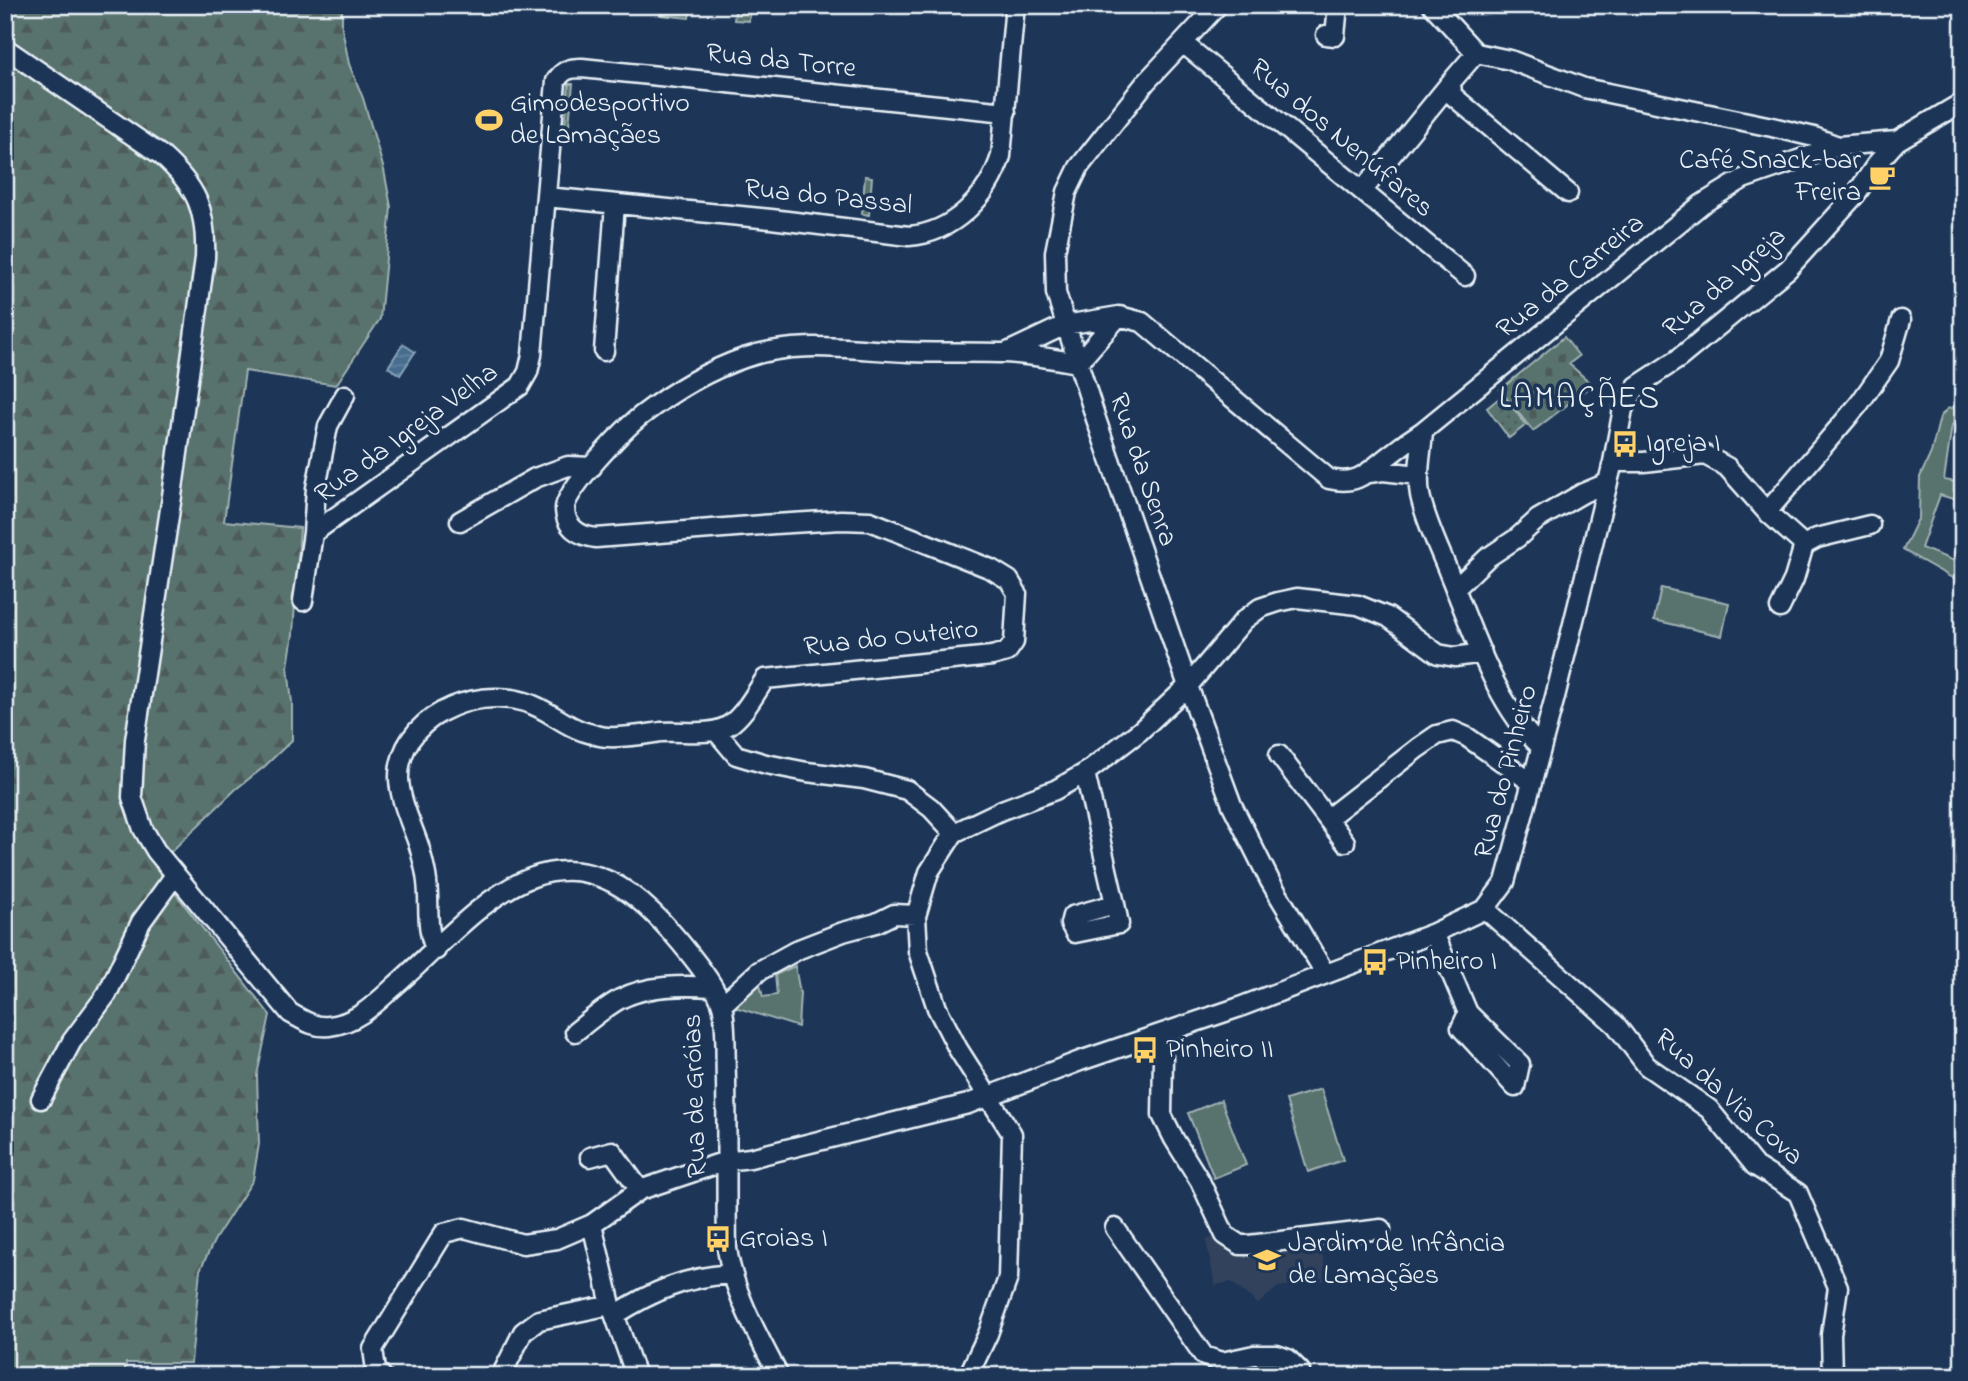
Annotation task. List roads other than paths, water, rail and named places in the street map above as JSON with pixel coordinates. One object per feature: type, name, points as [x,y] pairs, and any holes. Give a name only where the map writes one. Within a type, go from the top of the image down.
[{"type":"street","name":"Rua do Passal","points":[[546,197],[771,219],[909,236],[922,235],[964,214],[996,171],[1001,156],[1015,5]]},
{"type":"street","name":"Rua da Senra","points":[[1218,5],[1146,82],[1097,141],[1070,182],[1055,252],[1056,293],[1231,805],[1248,840],[1325,973]]},
{"type":"street","points":[[1326,35],[1335,36],[1338,5]]},
{"type":"street","points":[[1420,5],[1432,5],[1476,53],[1510,60],[1584,88],[1772,127],[1838,146],[1897,141]]},
{"type":"street","name":"Rua dos Nenúfares","points":[[1183,43],[1465,276]]},
{"type":"street","name":"Rua de Gróias","points":[[5,48],[161,155],[183,174],[199,202],[206,232],[205,258],[172,496],[135,740],[132,797],[143,829],[156,851],[290,1013],[309,1024],[327,1027],[350,1021],[373,1005],[479,910],[510,886],[540,873],[565,870],[610,880],[638,898],[664,923],[712,987],[722,1005],[727,1249],[731,1273],[779,1376]]},
{"type":"street","points":[[1363,190],[1476,53]]},
{"type":"street","name":"Rua da Torre","points":[[556,81],[561,73],[569,68],[582,68],[1006,112]]},
{"type":"street","name":"Rua da Igreja Velha","points":[[313,533],[520,386],[532,355],[556,81]]},
{"type":"street","points":[[1451,82],[1452,94],[1568,193]]},
{"type":"street","name":"Rua da Igreja","points":[[1637,386],[1678,359],[1788,269],[1856,194],[1878,162],[1897,141],[1963,102]]},
{"type":"street","name":"Rua da Carreira","points":[[1368,473],[1702,204],[1743,179],[1838,146]]},
{"type":"street","points":[[604,351],[615,204]]},
{"type":"street","points":[[1079,363],[1119,316],[1130,317],[1142,321],[1329,479],[1341,482],[1357,480],[1368,473],[1383,471],[1418,475]]},
{"type":"street","name":"Rua do Outeiro","points":[[1006,353],[1065,325],[1119,316]]},
{"type":"street","points":[[1767,512],[1818,455],[1882,372],[1889,361],[1901,320]]},
{"type":"street","name":"Rua do Outeiro","points":[[716,731],[730,724],[765,679],[992,656],[1007,652],[1014,642],[1017,593],[1009,580],[991,569],[870,521],[801,522],[596,538],[581,536],[570,525],[565,508],[571,492],[640,416],[708,374],[780,348],[810,346],[909,352],[1006,353],[1079,363]]},
{"type":"street","name":"Rua do Pinheiro","points":[[382,1376],[376,1370],[373,1349],[443,1233],[464,1228],[523,1244],[557,1239],[592,1224],[639,1190],[726,1161],[750,1158],[968,1104],[1237,1008],[1434,933],[1485,909],[1505,882],[1555,697],[1613,462],[1623,409],[1637,386]]},
{"type":"street","points":[[303,600],[313,533],[316,488],[328,426],[345,395]]},
{"type":"street","points":[[1423,431],[1418,475],[1426,516],[1482,653],[1505,700],[1525,732],[1540,746]]},
{"type":"street","points":[[1613,462],[1644,462],[1705,455],[1727,467],[1767,512],[1804,545]]},
{"type":"street","points":[[460,521],[535,478],[568,466],[592,467]]},
{"type":"street","points":[[1455,589],[1487,558],[1517,538],[1538,519],[1583,493],[1607,483]]},
{"type":"street","points":[[1780,608],[1794,579],[1804,545],[1817,538],[1870,525]]},
{"type":"street","points":[[968,1376],[988,1334],[1008,1278],[1012,1134],[958,1049],[937,1008],[918,951],[916,915],[929,872],[954,833],[1002,810],[1055,790],[1084,773],[1140,730],[1188,685],[1244,620],[1260,608],[1297,598],[1359,605],[1388,617],[1438,654],[1455,657],[1482,653]]},
{"type":"street","points":[[436,950],[431,939],[427,882],[399,782],[401,762],[410,740],[425,722],[454,706],[480,699],[525,702],[578,730],[604,737],[716,731],[736,754],[766,764],[864,779],[907,790],[931,808],[954,833]]},
{"type":"street","points":[[1328,818],[1418,748],[1437,735],[1453,731],[1467,737],[1532,783]]},
{"type":"street","points":[[1279,755],[1345,842]]},
{"type":"street","points":[[1084,773],[1115,904]]},
{"type":"street","points":[[41,1099],[72,1041],[107,994],[142,922],[176,875]]},
{"type":"street","name":"Rua da Via Cova","points":[[1485,909],[1616,1026],[1647,1066],[1709,1110],[1755,1166],[1798,1193],[1838,1287],[1831,1335],[1832,1376]]},
{"type":"street","points":[[722,1005],[759,971],[799,949],[876,923],[894,914],[916,915]]},
{"type":"street","points":[[1434,933],[1468,1013]]},
{"type":"street","points":[[575,1032],[620,999],[667,986],[712,987]]},
{"type":"street","points":[[1157,1035],[1163,1057],[1163,1115],[1174,1139],[1200,1181],[1225,1235],[1232,1241],[1249,1245],[1381,1229]]},
{"type":"street","points":[[590,1157],[612,1151],[639,1190]]},
{"type":"street","points":[[592,1224],[613,1310],[636,1376]]},
{"type":"street","points":[[1115,1228],[1204,1356],[1222,1362],[1254,1354],[1277,1355],[1288,1359],[1300,1371],[1300,1376]]},
{"type":"street","points":[[501,1376],[523,1332],[539,1320],[613,1310],[657,1290],[698,1277],[731,1273]]},
{"type":"place","name":"Gimodesportivo de Lamaçães","points":[[489,120]]},
{"type":"place","name":"Café Snack-bar Freira","points":[[1882,177]]},
{"type":"place","name":"Igreja I","points":[[1625,444]]},
{"type":"place","name":"Pinheiro I","points":[[1375,962]]},
{"type":"place","name":"Pinheiro II","points":[[1145,1050]]},
{"type":"place","name":"Groias I","points":[[718,1239]]},
{"type":"place","name":"Jardim de Infância de Lamaçães","points":[[1267,1260]]},
{"type":"district","name":"LAMAÇÃES","points":[[1580,399]]}]
